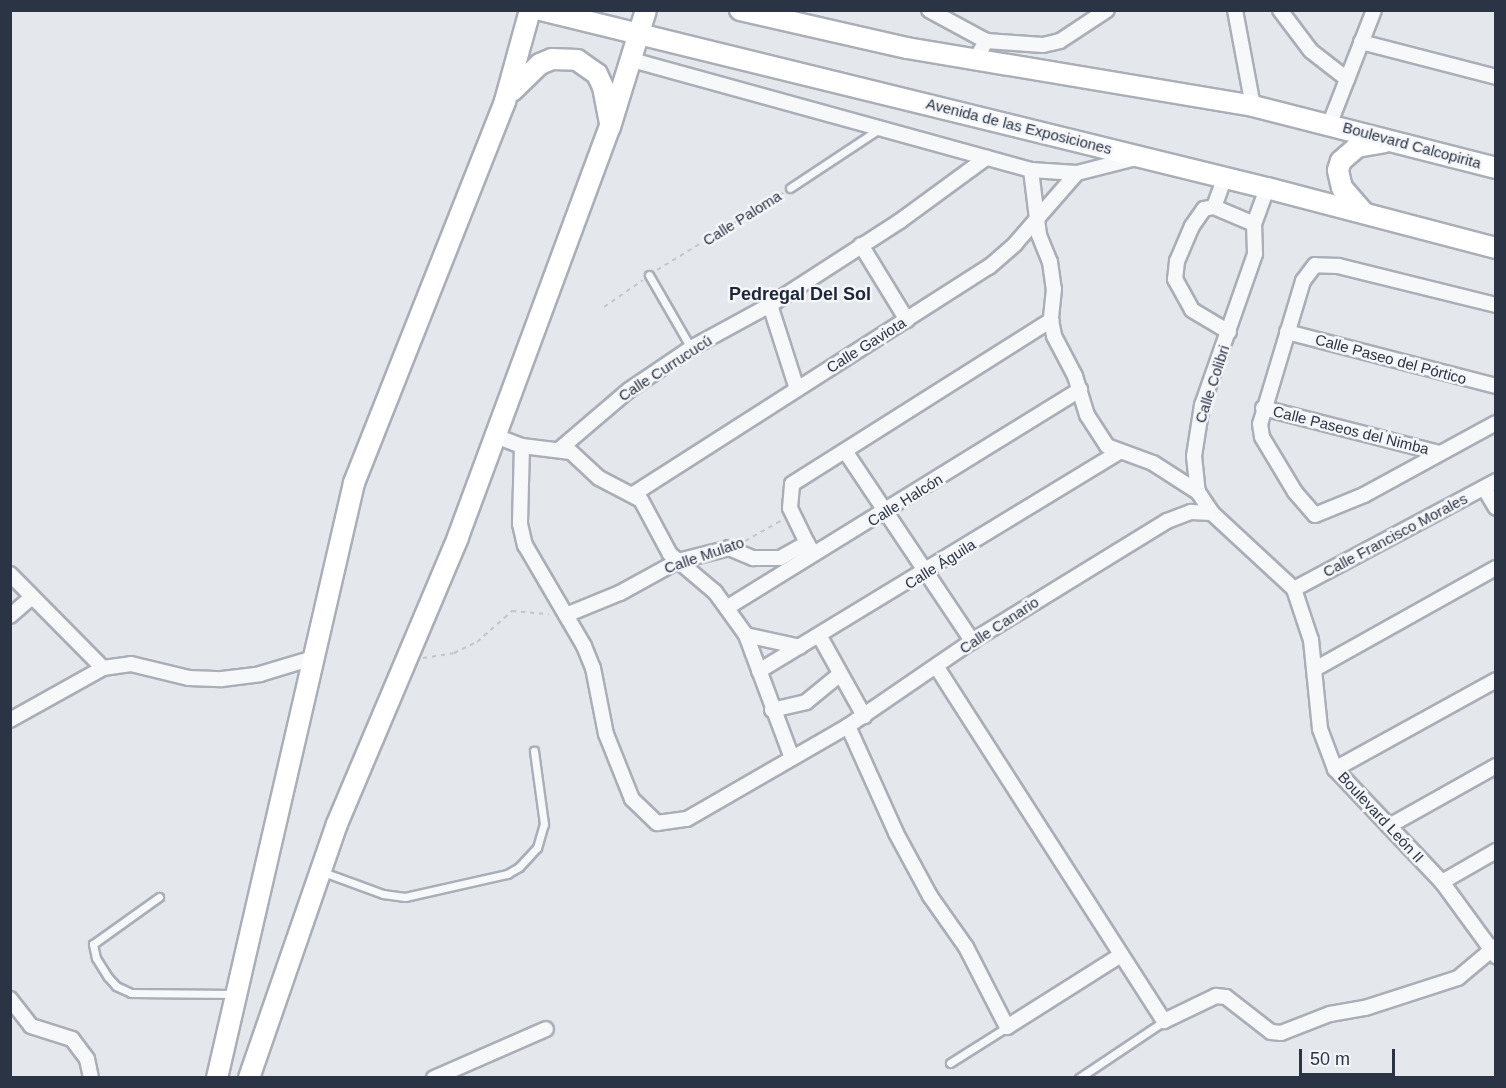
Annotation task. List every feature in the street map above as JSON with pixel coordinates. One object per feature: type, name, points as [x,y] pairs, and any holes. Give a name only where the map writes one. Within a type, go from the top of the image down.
[{"type":"street","points":[[217,1077],[348,503],[394,373],[505,101],[530,10]]},
{"type":"street","name":"Avenida de las Exposiciones","points":[[541,10],[1225,177],[1496,248]]},
{"type":"street","points":[[249,1077],[321,872],[458,537],[493,435],[610,127],[646,10]]},
{"type":"street","points":[[740,10],[981,50],[1329,123],[1374,10]]},
{"type":"street","points":[[929,10],[981,50],[1043,45],[1060,41],[1107,10]]},
{"type":"street","points":[[1235,10],[1253,106]]},
{"type":"street","points":[[1280,10],[1311,51],[1347,78]]},
{"type":"street","points":[[1361,42],[1496,77]]},
{"type":"street","points":[[505,101],[540,64],[552,59],[577,60],[597,74],[603,87],[610,127]]},
{"type":"street","points":[[632,60],[1031,170],[1077,173],[1142,157]]},
{"type":"street","name":"Boulevard Calcopirita","points":[[1329,123],[1496,168]]},
{"type":"street","points":[[1364,213],[1342,188],[1338,170],[1341,160],[1357,147],[1394,141]]},
{"type":"street","name":"Calle Currucucú","points":[[561,448],[629,390],[691,348],[770,305],[986,159]]},
{"type":"street","points":[[1031,170],[1038,218],[1054,289],[1051,320],[1096,433],[1118,453],[1153,463],[1198,492]]},
{"type":"street","name":"Calle Gaviota","points":[[635,493],[989,267],[1038,218],[1077,173]]},
{"type":"street","points":[[1214,207],[1225,177]]},
{"type":"street","name":"Calle Colibri","points":[[1267,188],[1254,224],[1252,271],[1229,332],[1197,431],[1194,477],[1198,492],[1212,513],[1294,589]]},
{"type":"street","points":[[1229,332],[1192,310],[1175,279],[1182,248],[1196,220],[1204,210],[1214,207],[1254,224]]},
{"type":"street","points":[[861,245],[907,320]]},
{"type":"street","points":[[1496,305],[1338,266],[1315,265],[1304,281],[1263,408],[1262,437],[1302,502],[1315,515],[1343,506],[1496,423]]},
{"type":"street","points":[[770,305],[797,389]]},
{"type":"street","points":[[815,555],[790,508],[792,484],[1051,320]]},
{"type":"street","name":"Calle Paseo del Pórtico","points":[[1287,332],[1496,386]]},
{"type":"street","name":"Calle Halcón","points":[[729,607],[885,513],[1080,390]]},
{"type":"street","name":"Calle Paseos del Nimba","points":[[1263,408],[1439,453]]},
{"type":"street","points":[[493,435],[522,446],[561,448],[571,452],[599,478],[635,493],[663,544],[678,561],[703,579],[729,607],[746,635],[772,710],[792,758]]},
{"type":"street","points":[[522,446],[520,524],[525,545],[566,615]]},
{"type":"street","points":[[844,451],[972,641]]},
{"type":"street","name":"Calle Águila","points":[[759,671],[925,573],[1118,453]]},
{"type":"street","points":[[1490,484],[1496,508]]},
{"type":"street","name":"Calle Francisco Morales","points":[[1294,589],[1490,484]]},
{"type":"street","name":"Calle Canario","points":[[566,615],[592,668],[606,734],[632,799],[657,823],[687,819],[848,726],[972,641],[1167,521],[1191,512],[1212,513]]},
{"type":"street","points":[[729,548],[753,558],[780,558],[807,543]]},
{"type":"street","name":"Calle Mulato","points":[[566,615],[620,592],[678,561],[729,548]]},
{"type":"street","points":[[1315,669],[1496,568]]},
{"type":"street","points":[[10,574],[103,668]]},
{"type":"street","name":"Boulevard León II","points":[[1294,589],[1305,615],[1315,669],[1316,708],[1335,769],[1442,882],[1494,951]]},
{"type":"street","points":[[10,616],[32,597]]},
{"type":"street","points":[[746,635],[800,647]]},
{"type":"street","points":[[819,635],[839,675],[864,716]]},
{"type":"street","points":[[10,720],[103,668],[131,664],[189,678],[222,679],[260,674],[313,658]]},
{"type":"street","points":[[936,666],[1164,1021],[1216,996],[1226,997],[1271,1032],[1281,1033],[1330,1014],[1365,1008],[1458,978],[1472,970],[1494,951]]},
{"type":"street","points":[[772,710],[806,702],[839,675]]},
{"type":"street","points":[[1335,769],[1496,680]]},
{"type":"street","points":[[848,726],[896,833],[930,896],[966,947],[1007,1027],[1121,955]]},
{"type":"street","points":[[1389,826],[1496,766]]},
{"type":"street","points":[[1442,882],[1496,851]]},
{"type":"street","points":[[10,999],[31,1026],[54,1030],[72,1039],[87,1059],[91,1077]]},
{"type":"street","points":[[434,1077],[546,1029]]},
{"type":"lane","name":"Calle Paloma","points":[[790,188],[879,129]]},
{"type":"lane","points":[[649,275],[691,348]]},
{"type":"lane","points":[[321,872],[383,894],[405,897],[507,874],[519,867],[537,848],[544,824],[534,750]]},
{"type":"lane","points":[[159,897],[93,944],[96,958],[108,977],[116,986],[131,993],[236,994]]},
{"type":"lane","points":[[1079,1077],[1164,1021]]},
{"type":"lane","points":[[950,1063],[1007,1027]]},
{"type":"path","name":"Calle Paloma","points":[[604,307],[649,275],[790,188]]},
{"type":"path","name":"Calle Mulato","points":[[729,548],[778,525],[790,508]]},
{"type":"path","points":[[408,657],[430,659],[454,653],[477,642],[512,611],[566,615]]},
{"type":"district","name":"Pedregal Del Sol","points":[[800,294]]}]
